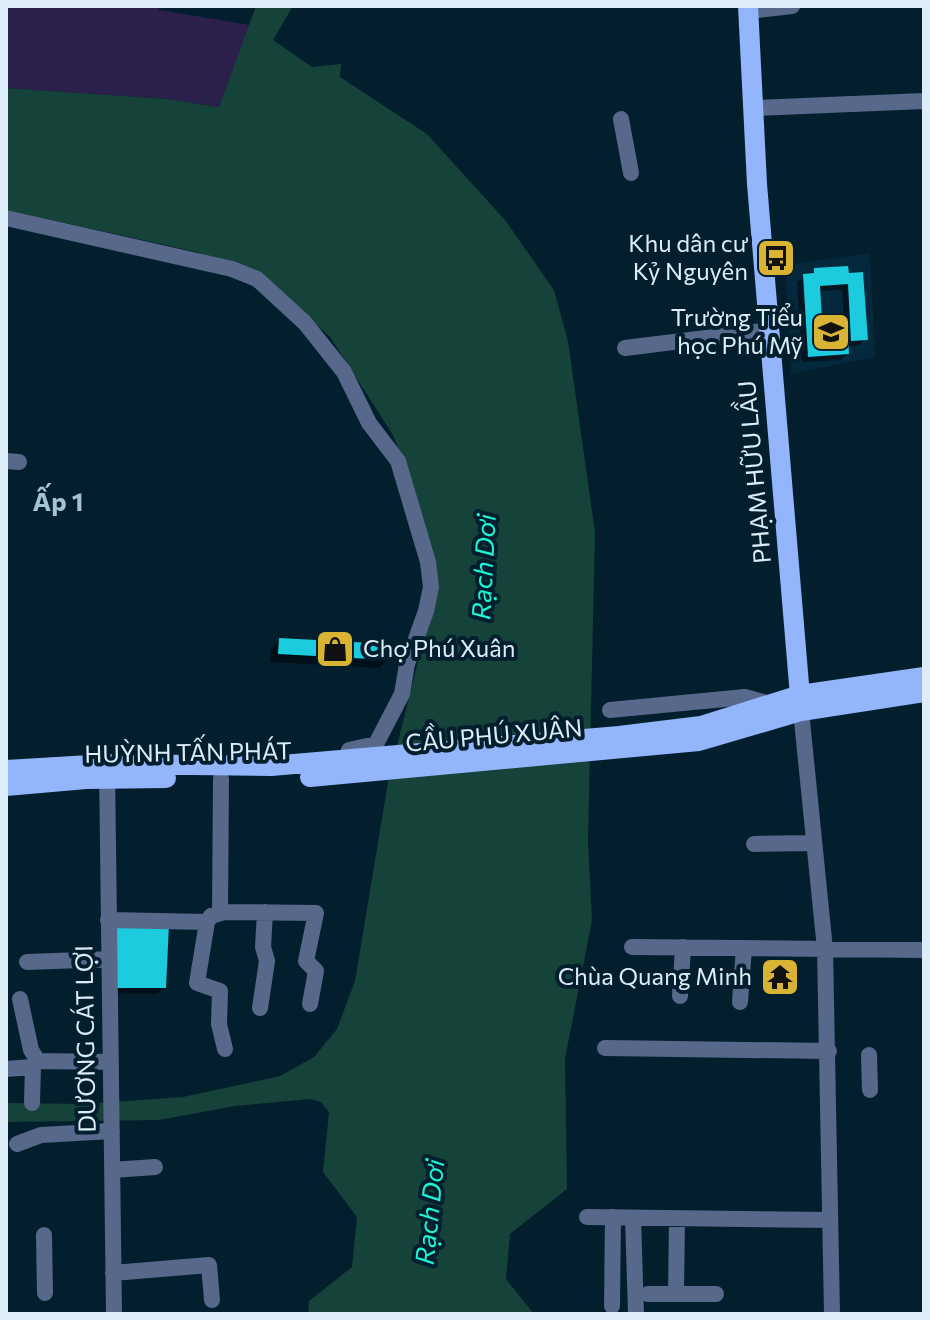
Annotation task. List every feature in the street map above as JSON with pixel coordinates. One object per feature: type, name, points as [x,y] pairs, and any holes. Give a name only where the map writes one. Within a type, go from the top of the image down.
[{"type":"main road","name":"PHẠM HỮU LẦU","points":[[748,9],[800,703]]},
{"type":"main road","points":[[620,743],[699,741],[800,703],[924,677]]},
{"type":"main road","points":[[620,743],[701,726],[759,709],[767,703],[924,692]]},
{"type":"main road","name":"CẦU PHÚ XUÂN","points":[[372,766],[620,743]]},
{"type":"main road","name":"HUỲNH TẤN PHÁT","points":[[6,770],[222,772],[372,766]]},
{"type":"main road","name":"HUỲNH TẤN PHÁT","points":[[6,786],[107,771]]},
{"type":"street","points":[[748,9],[792,6]]},
{"type":"street","points":[[754,108],[924,101]]},
{"type":"street","points":[[621,119],[631,173]]},
{"type":"street","points":[[6,218],[232,269],[257,279],[305,323],[344,372],[369,423],[398,461],[428,562],[431,587],[426,611],[410,652],[402,694],[376,744],[302,756],[226,759],[222,772],[214,918],[197,983],[220,991],[219,1024],[225,1049]]},
{"type":"street","points":[[625,348],[770,330]]},
{"type":"street","points":[[610,710],[745,697],[767,703]]},
{"type":"street","points":[[800,703],[825,949],[832,1314]]},
{"type":"street","name":"DƯƠNG CÁT LỢI","points":[[107,771],[114,1314]]},
{"type":"street","points":[[754,844],[813,843]]},
{"type":"street","points":[[108,920],[214,918],[265,912],[316,913],[306,961],[316,971],[310,1004]]},
{"type":"street","points":[[260,1008],[267,961],[263,947],[265,912]]},
{"type":"street","points":[[632,947],[924,950]]},
{"type":"street","points":[[680,996],[683,947]]},
{"type":"street","points":[[740,1002],[744,948]]},
{"type":"street","points":[[27,962],[109,959]]},
{"type":"street","points":[[20,999],[31,1050],[38,1061],[111,1062]]},
{"type":"street","points":[[605,1048],[829,1051]]},
{"type":"street","points":[[869,1055],[870,1090]]},
{"type":"street","points":[[6,1069],[33,1067],[32,1103]]},
{"type":"street","points":[[17,1144],[41,1135],[112,1129]]},
{"type":"street","points":[[112,1170],[155,1167]]},
{"type":"street","points":[[587,1217],[830,1220]]},
{"type":"street","points":[[612,1306],[613,1217]]},
{"type":"street","points":[[633,1218],[636,1314]]},
{"type":"street","points":[[676,1294],[677,1219]]},
{"type":"street","points":[[44,1235],[45,1293]]},
{"type":"street","points":[[113,1273],[209,1265],[212,1300]]},
{"type":"street","points":[[648,1294],[716,1294]]},
{"type":"shaded area","points":[[6,6],[158,6],[159,10],[250,25],[219,107],[166,99],[6,88]]},
{"type":"shaded area","name":"Trường Tiểu học Phú Mỹ","points":[[870,253],[875,357],[791,374],[786,265]]},
{"type":"water","name":"Rạch Dơi","points":[[256,6],[293,6],[273,40],[312,67],[341,64],[340,77],[427,134],[505,220],[554,290],[568,341],[595,532],[588,842],[592,920],[565,1059],[567,1189],[510,1234],[506,1279],[534,1314],[308,1314],[309,1301],[352,1267],[357,1217],[323,1172],[329,1112],[321,1102],[310,1099],[235,1106],[159,1120],[6,1122],[6,1103],[86,1104],[183,1097],[280,1076],[314,1057],[337,1029],[355,981],[388,782],[435,593],[415,491],[393,435],[330,337],[255,275],[197,252],[6,210],[6,88],[166,99],[219,107]]},
{"type":"building","points":[[848,266],[849,273],[863,272],[868,340],[851,341],[848,284],[820,286],[823,336],[848,335],[849,354],[808,357],[803,274],[814,273],[814,268]]},
{"type":"building","name":"Chợ Phú Xuân","points":[[279,638],[391,644],[390,660],[278,654]]},
{"type":"building","points":[[112,923],[169,924],[166,988],[113,988]]},
{"type":"place","name":"Khu dân cư Kỷ Nguyên","points":[[776,258]]},
{"type":"place","name":"Trường Tiểu học Phú Mỹ","points":[[831,332]]},
{"type":"place","name":"Chợ Phú Xuân","points":[[335,649]]},
{"type":"place","name":"Chùa Quang Minh","points":[[780,977]]},
{"type":"district","name":"Ấp 1","points":[[58,502]]}]
